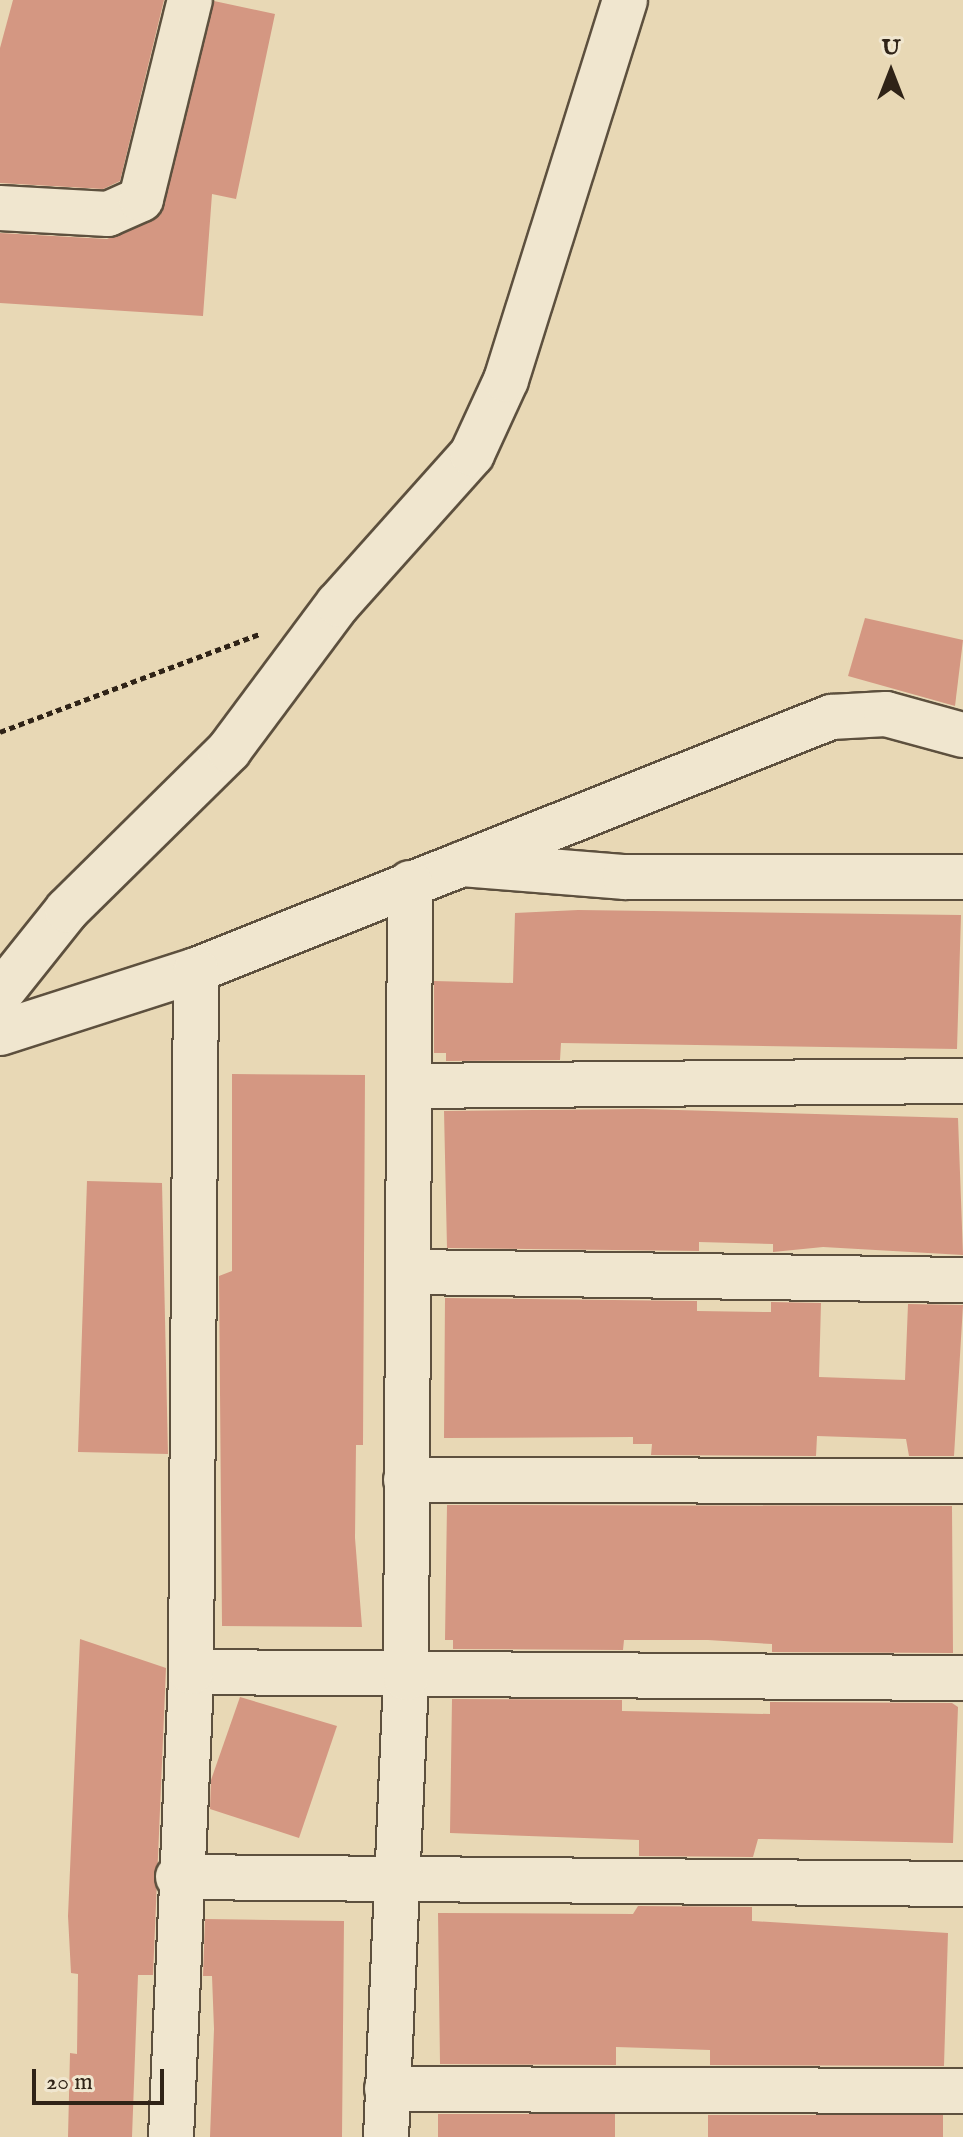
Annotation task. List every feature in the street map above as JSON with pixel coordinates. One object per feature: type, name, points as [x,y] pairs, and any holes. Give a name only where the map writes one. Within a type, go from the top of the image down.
[{"type":"street","points":[[0,208],[108,214],[141,199],[190,0]]},
{"type":"street","points":[[0,994],[67,910],[118,868],[229,750],[338,604],[472,454],[506,380],[625,0]]},
{"type":"street","points":[[0,1033],[196,970],[456,863],[831,717],[886,714],[963,735]]},
{"type":"street","points":[[456,863],[625,877],[963,877]]},
{"type":"street","points":[[386,2137],[400,1882],[406,1678],[406,1480],[411,1272],[410,883]]},
{"type":"street","points":[[171,2137],[178,1877],[191,1672],[196,970]]},
{"type":"street","points":[[410,1086],[963,1081]]},
{"type":"street","points":[[411,1272],[963,1280]]},
{"type":"street","points":[[406,1480],[963,1481]]},
{"type":"street","points":[[191,1672],[406,1678],[963,1678]]},
{"type":"street","points":[[178,1877],[400,1882],[963,1884]]},
{"type":"street","points":[[387,2089],[963,2091]]},
{"type":"path","points":[[0,732],[265,631]]},
{"type":"building","points":[[13,0],[164,0],[120,181],[103,189],[0,183],[0,48]]},
{"type":"building","points":[[214,1],[275,14],[236,199],[212,194],[203,316],[0,303],[0,233],[107,239],[161,214]]},
{"type":"building","points":[[865,618],[963,640],[955,706],[848,676]]},
{"type":"building","points":[[578,910],[961,915],[957,1049],[561,1043],[560,1060],[446,1061],[446,1053],[434,1053],[434,981],[513,983],[515,913]]},
{"type":"building","points":[[232,1074],[365,1075],[363,1445],[356,1445],[355,1538],[362,1627],[222,1626],[219,1276],[232,1271]]},
{"type":"building","points":[[643,1109],[958,1118],[963,1255],[823,1247],[773,1252],[773,1244],[699,1242],[699,1251],[447,1248],[444,1111]]},
{"type":"building","points":[[87,1181],[162,1183],[168,1454],[78,1452]]},
{"type":"building","points":[[445,1298],[697,1301],[697,1311],[771,1312],[771,1302],[821,1303],[819,1377],[905,1380],[908,1304],[963,1305],[954,1456],[909,1456],[906,1439],[817,1436],[816,1456],[651,1455],[652,1444],[633,1444],[633,1437],[444,1438]]},
{"type":"building","points":[[447,1505],[952,1506],[953,1653],[772,1652],[772,1644],[708,1640],[624,1640],[623,1650],[453,1649],[453,1640],[445,1640]]},
{"type":"building","points":[[80,1639],[166,1668],[153,1975],[138,1975],[132,2137],[68,2137],[70,2053],[77,2054],[78,1974],[71,1973],[68,1916]]},
{"type":"building","points":[[240,1697],[337,1726],[299,1838],[210,1809],[211,1780]]},
{"type":"building","points":[[452,1699],[622,1700],[622,1711],[770,1714],[770,1702],[952,1703],[958,1707],[953,1843],[758,1839],[753,1857],[639,1856],[639,1840],[450,1833]]},
{"type":"building","points":[[638,1906],[752,1907],[752,1921],[948,1933],[944,2066],[710,2065],[710,2050],[616,2047],[616,2065],[440,2064],[438,1913],[633,1914]]},
{"type":"building","points":[[205,1919],[344,1921],[342,2137],[210,2137],[214,2029],[212,1976],[203,1976]]},
{"type":"building","points":[[438,2114],[615,2114],[615,2137],[438,2137]]},
{"type":"building","points":[[708,2115],[943,2115],[943,2137],[708,2137]]}]
